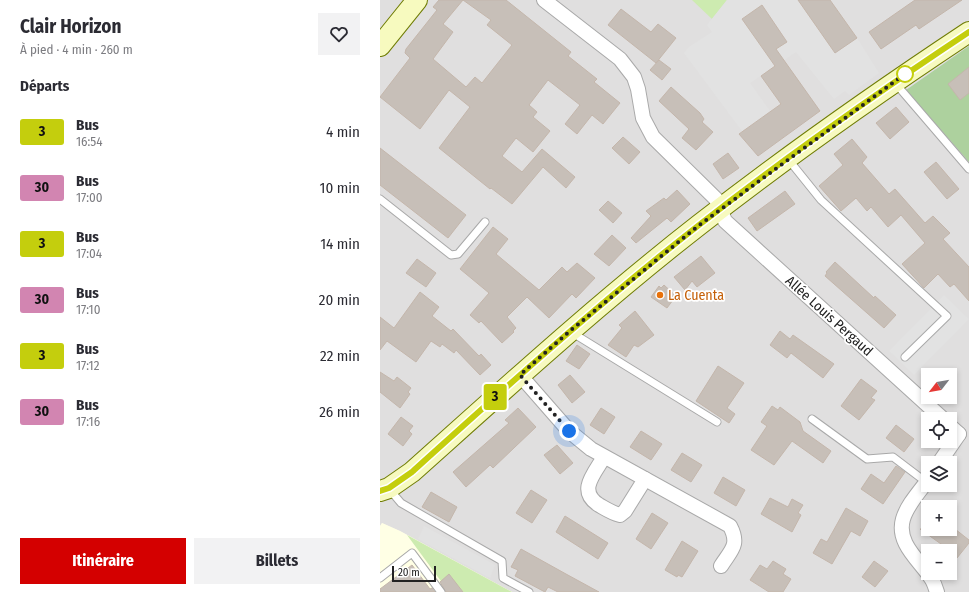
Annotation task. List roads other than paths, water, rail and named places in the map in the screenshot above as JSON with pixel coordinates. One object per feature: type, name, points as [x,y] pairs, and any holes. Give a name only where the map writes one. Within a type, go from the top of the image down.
[{"type":"main road","points":[[380,46],[416,0]]},
{"type":"main road","points":[[385,490],[412,472],[570,331],[720,209],[894,82],[969,32]]},
{"type":"street","name":"Allée Louis Pergaud","points":[[544,0],[620,59],[628,67],[638,88],[644,118],[653,137],[716,199],[725,221],[935,412]]},
{"type":"street","points":[[520,375],[569,431],[580,441],[604,457],[730,526],[736,542],[721,566]]},
{"type":"street","points":[[944,456],[959,431]]},
{"type":"street","points":[[604,457],[588,485],[588,493],[590,499],[613,513],[620,515],[625,511],[646,479]]},
{"type":"street","points":[[921,490],[903,518],[902,532],[907,547],[932,579],[937,592]]},
{"type":"lane","points":[[894,82],[939,137],[969,169]]},
{"type":"lane","points":[[788,159],[822,200],[947,316],[905,358]]},
{"type":"lane","points":[[380,199],[451,255],[458,254],[485,222]]},
{"type":"lane","points":[[570,331],[718,422]]},
{"type":"lane","points":[[812,419],[867,459],[893,457],[921,477]]},
{"type":"lane","points":[[385,490],[401,503],[502,562],[503,578],[529,592]]},
{"type":"lane","points":[[380,578],[412,554],[441,592]]},
{"type":"place","name":"La Cuenta","points":[[660,295]]}]
